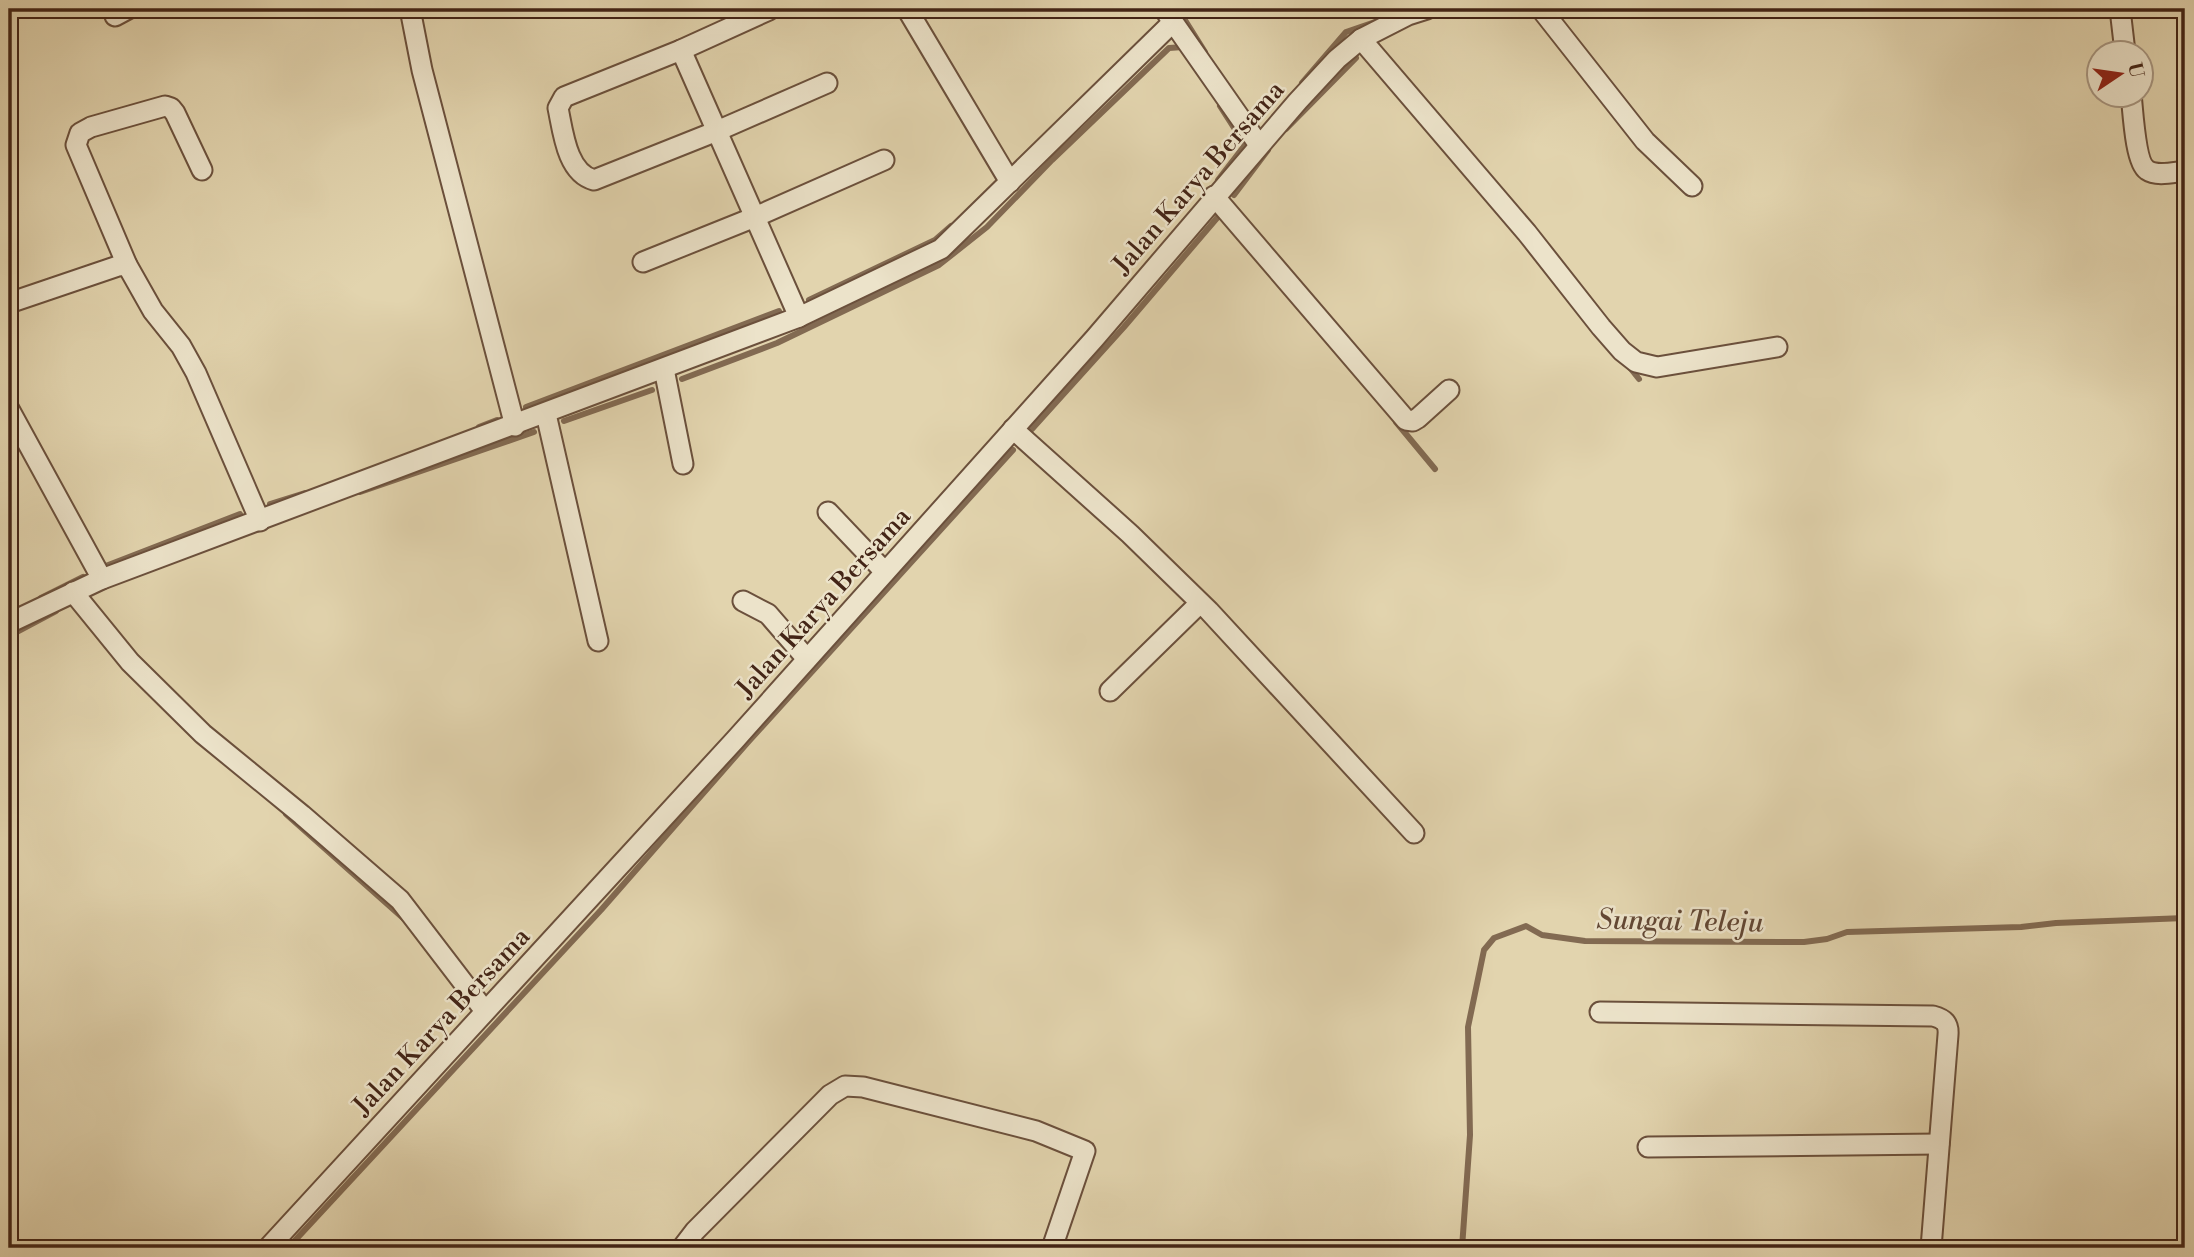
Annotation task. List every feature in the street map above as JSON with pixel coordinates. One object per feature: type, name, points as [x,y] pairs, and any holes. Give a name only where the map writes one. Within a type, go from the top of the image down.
[{"type":"street","points":[[410,9],[422,70],[515,426]]},
{"type":"street","points":[[907,9],[1010,182]]},
{"type":"street","name":"Jalan Karya Bersama","points":[[268,1248],[807,659],[1095,338],[1214,196],[1337,59],[1361,39],[1406,12],[1427,9]]},
{"type":"street","points":[[1541,9],[1646,141],[1692,186]]},
{"type":"street","points":[[2120,9],[2123,38]]},
{"type":"street","points":[[769,10],[681,50],[564,97],[558,108],[575,166],[584,177],[594,180],[827,83]]},
{"type":"street","points":[[9,623],[102,579],[515,426],[799,317],[941,249],[1010,182],[1168,16],[1259,145]]},
{"type":"street","points":[[1361,39],[1527,233],[1601,327],[1622,351],[1636,362],[1657,366],[1777,347]]},
{"type":"street","points":[[681,50],[799,317]]},
{"type":"street","points":[[202,170],[175,113],[165,106],[91,127],[80,133],[76,145],[127,265],[153,311],[181,346],[196,373],[260,521]]},
{"type":"street","points":[[2133,108],[2138,149],[2146,169],[2155,173],[2185,171]]},
{"type":"street","points":[[643,262],[755,217],[884,160]]},
{"type":"street","points":[[1214,196],[1406,420],[1411,422],[1418,418],[1449,390]]},
{"type":"street","points":[[9,303],[127,265]]},
{"type":"street","points":[[664,369],[683,464]]},
{"type":"street","points":[[9,409],[102,579]]},
{"type":"street","points":[[546,414],[598,641]]},
{"type":"street","points":[[1013,429],[1120,524],[1200,603],[1414,833]]},
{"type":"street","points":[[828,512],[885,572]]},
{"type":"street","points":[[74,592],[130,662],[203,734],[400,900],[485,1012]]},
{"type":"street","points":[[743,601],[768,614],[807,659]]},
{"type":"street","points":[[1110,691],[1200,603]]},
{"type":"street","points":[[1600,1012],[1939,1018],[1946,1022],[1948,1031],[1931,1248]]},
{"type":"street","points":[[682,1248],[695,1231],[830,1095],[845,1086],[863,1087],[1036,1131],[1085,1151],[1052,1248]]},
{"type":"street","points":[[1648,1147],[1940,1144]]},
{"type":"waterway","points":[[1178,9],[1205,52]]},
{"type":"waterway","points":[[1302,83],[1346,32],[1375,22]]},
{"type":"waterway","points":[[682,379],[777,343],[939,265],[987,227],[1052,160],[1169,48],[1184,49]]},
{"type":"waterway","points":[[1286,129],[1356,58]]},
{"type":"waterway","points":[[1218,180],[1245,145],[1220,106]]},
{"type":"waterway","points":[[1234,195],[1268,150]]},
{"type":"waterway","points":[[1032,429],[1223,211]]},
{"type":"waterway","points":[[809,300],[935,240],[951,226]]},
{"type":"waterway","points":[[526,407],[779,311]]},
{"type":"waterway","points":[[1627,364],[1639,379]]},
{"type":"waterway","points":[[564,421],[652,390]]},
{"type":"waterway","points":[[479,427],[497,420]]},
{"type":"waterway","points":[[1396,422],[1435,469]]},
{"type":"waterway","points":[[360,492],[534,432]]},
{"type":"waterway","points":[[288,1248],[601,910],[749,741],[1013,450]]},
{"type":"waterway","points":[[270,504],[305,493]]},
{"type":"waterway","points":[[98,569],[240,514]]},
{"type":"waterway","points":[[41,598],[83,577]]},
{"type":"waterway","points":[[9,636],[56,611]]},
{"type":"waterway","points":[[286,814],[403,918]]},
{"type":"waterway","name":"Sungai Teleju","points":[[1462,1248],[1470,1135],[1468,1027],[1484,950],[1494,938],[1526,926],[1542,935],[1585,941],[1804,942],[1827,939],[1847,932],[2021,927],[2185,918]]},
{"type":"waterway","points":[[135,1243],[141,1248]]}]
